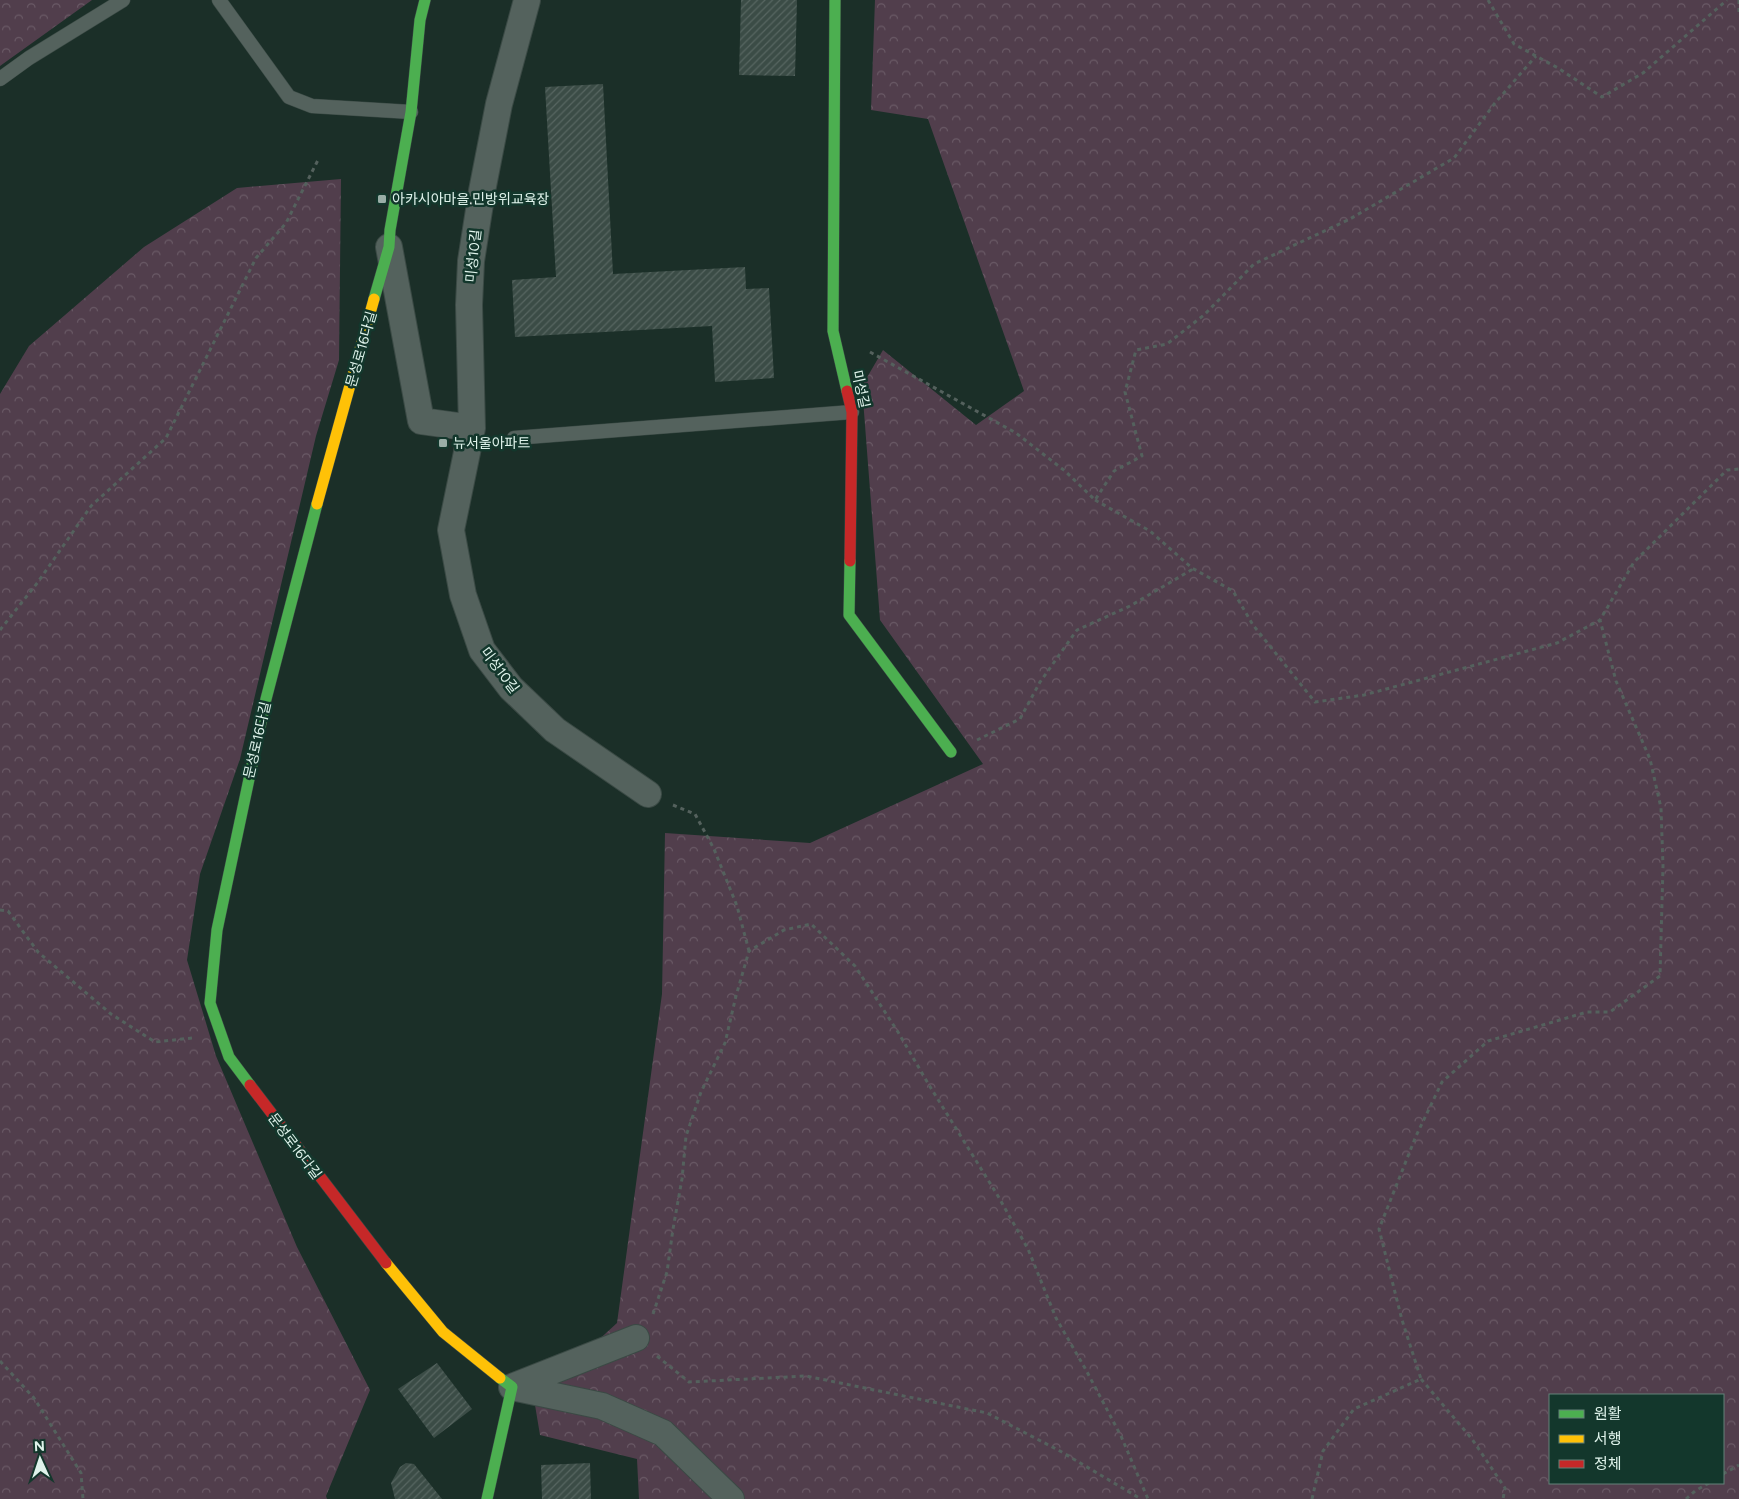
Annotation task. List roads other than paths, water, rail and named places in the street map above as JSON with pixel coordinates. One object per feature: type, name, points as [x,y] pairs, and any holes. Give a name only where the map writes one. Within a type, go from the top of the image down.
[{"type":"street","name":"문성로16다길","points":[[425,0],[420,20],[411,112],[390,230],[390,247],[313,518],[266,699],[217,930],[210,1003],[229,1058],[375,1250],[444,1332],[512,1387],[602,1406],[663,1433],[731,1499]]},
{"type":"street","name":"미성10길","points":[[527,0],[500,104],[482,191],[471,261],[469,305],[472,428],[451,530],[463,595],[482,650],[511,688],[555,730],[648,794]]},
{"type":"street","name":"미성길","points":[[835,0],[833,331],[852,412],[849,615],[951,752]]},
{"type":"street","points":[[390,247],[421,422],[472,428]]},
{"type":"street","points":[[486,1499],[512,1387],[636,1338]]},
{"type":"lane","points":[[0,79],[29,58],[123,0]]},
{"type":"lane","points":[[220,0],[289,97],[312,106],[411,112]]},
{"type":"lane","points":[[514,438],[852,412]]},
{"type":"place","name":"아카시아마을.민방위교육장","points":[[382,199]]},
{"type":"place","name":"뉴서울아파트","points":[[443,443]]}]
